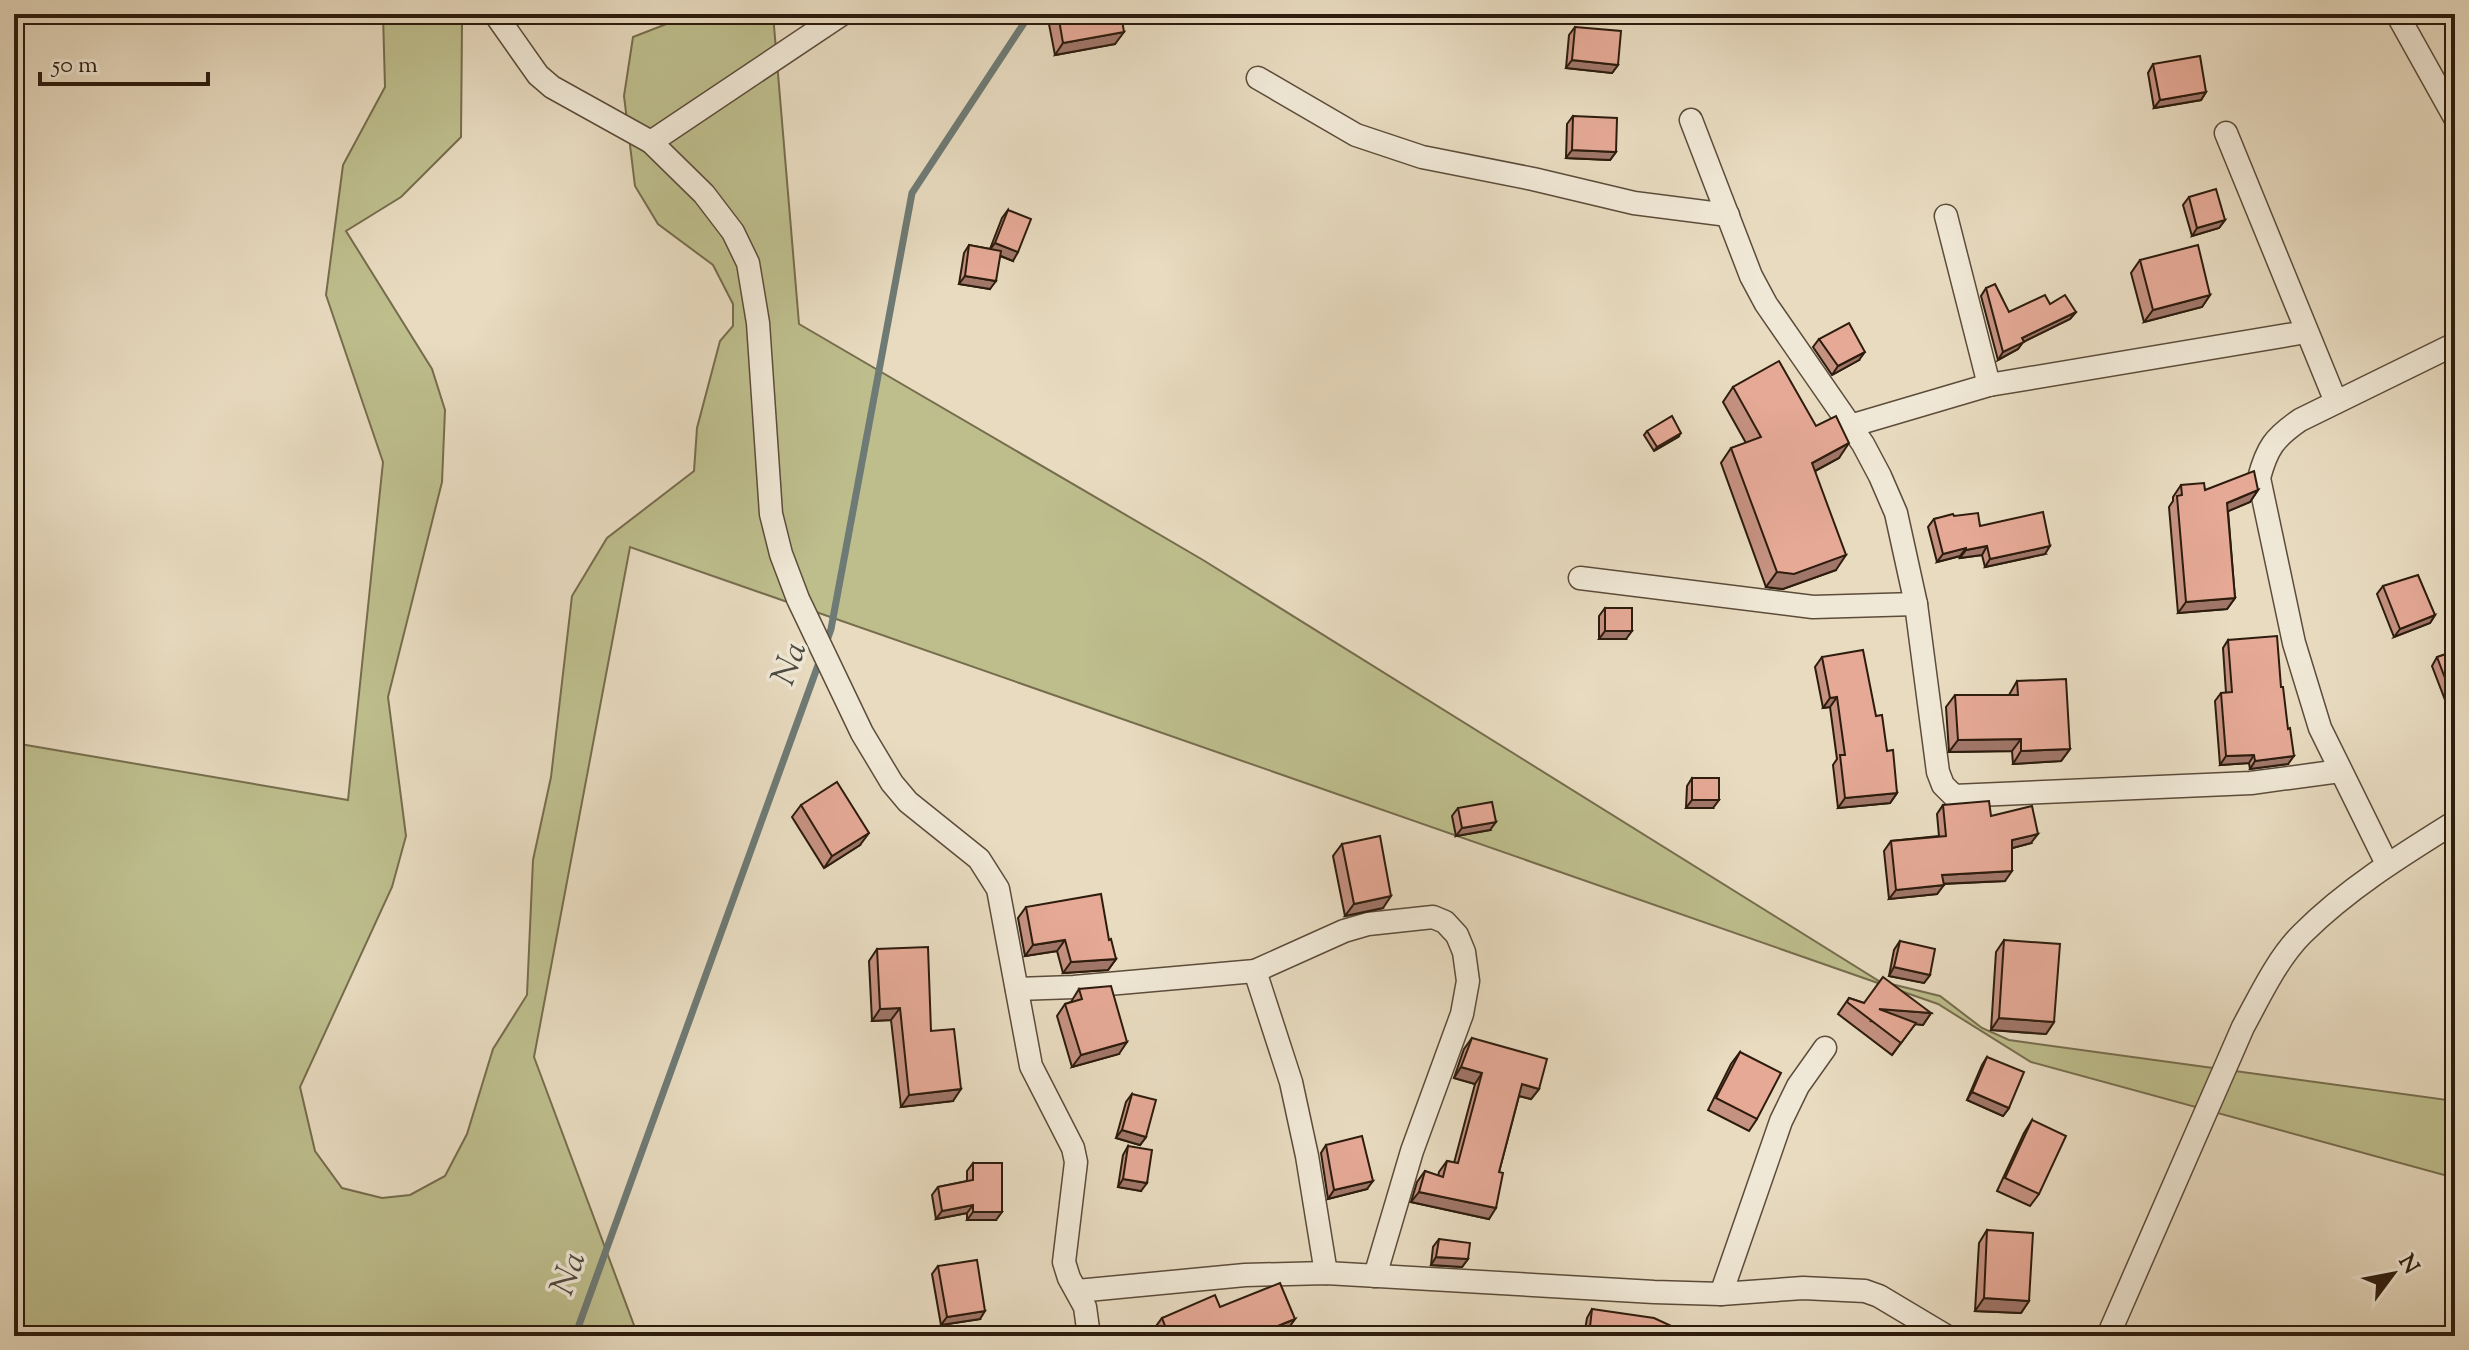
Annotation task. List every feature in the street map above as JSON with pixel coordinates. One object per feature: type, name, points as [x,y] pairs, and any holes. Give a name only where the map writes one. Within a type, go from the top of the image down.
[{"type":"street","points":[[495,14],[538,75],[552,87],[651,142],[704,194],[733,232],[748,263],[758,323],[771,514],[781,554],[798,599],[862,733],[892,783],[908,802],[979,859],[998,889],[1031,1066],[1073,1148],[1076,1162],[1064,1262],[1085,1307],[1089,1336]]},
{"type":"street","points":[[651,142],[842,14]]},
{"type":"street","points":[[2397,14],[2455,118]]},
{"type":"street","points":[[1258,78],[1356,135],[1422,157],[1634,203],[1728,215]]},
{"type":"street","points":[[1691,120],[1751,276],[1766,304],[1850,426],[1880,476],[1896,513],[1916,604],[1938,772],[1943,785],[1954,796],[2251,783],[2340,771]]},
{"type":"street","points":[[2226,133],[2336,402]]},
{"type":"street","points":[[1946,216],[1989,385]]},
{"type":"street","points":[[1850,426],[1989,385],[2306,332]]},
{"type":"street","points":[[2387,864],[2320,728],[2294,643],[2259,478],[2266,454],[2279,435],[2300,420],[2455,344]]},
{"type":"street","points":[[1580,578],[1813,607],[1916,604]]},
{"type":"street","points":[[2108,1336],[2243,1027],[2268,981],[2300,935],[2387,864],[2455,822]]},
{"type":"street","points":[[1017,989],[1255,971],[1344,931],[1368,924],[1433,917],[1445,922],[1457,935],[1464,952],[1468,981],[1462,1014],[1412,1151],[1375,1276]]},
{"type":"street","points":[[1255,971],[1291,1082],[1326,1273]]},
{"type":"street","points":[[1721,1294],[1781,1121],[1798,1086],[1825,1048]]},
{"type":"street","points":[[1077,1291],[1245,1275],[1326,1273],[1721,1294],[1803,1288],[1865,1291],[1879,1296],[1946,1336]]},
{"type":"green space","points":[[383,14],[460,14],[461,137],[401,197],[346,231],[432,369],[445,410],[442,482],[388,697],[406,836],[392,887],[300,1087],[315,1151],[342,1188],[382,1198],[410,1195],[445,1176],[467,1134],[493,1049],[527,995],[533,860],[551,777],[572,596],[607,538],[694,471],[697,428],[720,341],[733,326],[733,304],[713,265],[658,224],[635,186],[624,96],[633,37],[692,14],[773,14],[799,324],[1203,560],[1879,981],[1940,996],[1982,1028],[2009,1040],[2455,1101],[2455,1178],[2031,1062],[1938,1004],[630,547],[534,1057],[638,1336],[14,1336],[14,743],[348,800],[383,462],[326,295],[343,165],[385,87]]},
{"type":"building","points":[[1058,14],[1121,14],[1124,32],[1063,43]]},
{"type":"building","points":[[1575,27],[1621,31],[1618,65],[1572,60]]},
{"type":"building","points":[[2200,56],[2206,92],[2160,100],[2153,64]]},
{"type":"building","points":[[1573,116],[1617,118],[1616,152],[1572,150]]},
{"type":"building","points":[[2216,189],[2225,220],[2197,228],[2189,197]]},
{"type":"building","points":[[1008,210],[1031,219],[1018,252],[995,243]]},
{"type":"building","points":[[969,245],[1001,251],[996,281],[965,276]]},
{"type":"building","points":[[2198,245],[2210,295],[2153,310],[2140,260]]},
{"type":"building","points":[[1995,284],[2009,312],[2045,295],[2050,304],[2065,295],[2076,312],[2022,338],[2024,342],[2003,352],[1986,288]]},
{"type":"building","points":[[1849,323],[1865,352],[1838,366],[1819,339]]},
{"type":"building","points":[[1779,361],[1816,426],[1836,416],[1849,443],[1812,463],[1846,555],[1794,574],[1777,572],[1731,448],[1761,437],[1733,387]]},
{"type":"building","points":[[1672,416],[1681,433],[1657,447],[1647,431]]},
{"type":"building","points":[[2254,471],[2258,490],[2227,503],[2235,598],[2186,602],[2177,496],[2182,495],[2181,485],[2204,483],[2205,490]]},
{"type":"building","points":[[2043,512],[2050,546],[1990,559],[1987,546],[1943,554],[1934,519],[1978,513],[1980,526]]},
{"type":"building","points":[[2418,575],[2435,615],[2400,629],[2383,586]]},
{"type":"building","points":[[1605,608],[1632,608],[1632,631],[1605,631]]},
{"type":"building","points":[[2277,636],[2281,687],[2294,756],[2255,761],[2254,755],[2226,756],[2221,693],[2232,692],[2228,640]]},
{"type":"building","points":[[1863,650],[1876,716],[1882,715],[1887,751],[1893,750],[1897,793],[1845,798],[1840,755],[1845,755],[1837,697],[1830,698],[1822,657]]},
{"type":"building","points":[[2455,651],[2455,704],[2437,657]]},
{"type":"building","points":[[2066,679],[2070,749],[2021,751],[2021,739],[1958,740],[1955,695],[2018,695],[2017,681]]},
{"type":"building","points":[[1692,778],[1719,778],[1719,800],[1692,800]]},
{"type":"building","points":[[837,782],[869,833],[832,856],[801,805]]},
{"type":"building","points":[[1989,801],[1991,816],[2032,806],[2038,834],[2012,840],[2012,871],[1942,875],[1944,885],[1896,890],[1891,841],[1946,836],[1943,805]]},
{"type":"building","points":[[1492,802],[1496,822],[1462,828],[1458,808]]},
{"type":"building","points":[[1380,836],[1391,896],[1354,904],[1342,844]]},
{"type":"building","points":[[1101,894],[1109,940],[1116,959],[1071,962],[1065,940],[1033,945],[1026,907]]},
{"type":"building","points":[[2004,940],[2060,944],[2054,1022],[1999,1018]]},
{"type":"building","points":[[1900,941],[1935,949],[1930,975],[1894,967]]},
{"type":"building","points":[[928,947],[931,1031],[954,1029],[961,1089],[909,1095],[900,1008],[880,1009],[877,949]]},
{"type":"building","points":[[1883,977],[1931,1013],[1879,1009],[1916,1023],[1901,1043],[1847,1002],[1849,998],[1864,1003]]},
{"type":"building","points":[[1111,986],[1127,1042],[1081,1055],[1065,1004],[1082,999],[1079,989]]},
{"type":"building","points":[[1472,1038],[1547,1059],[1539,1089],[1522,1084],[1499,1172],[1503,1173],[1496,1208],[1419,1192],[1425,1171],[1443,1177],[1447,1161],[1458,1163],[1482,1073],[1461,1067]]},
{"type":"building","points":[[1740,1052],[1781,1073],[1757,1119],[1716,1098]]},
{"type":"building","points":[[1987,1057],[2024,1072],[2009,1108],[1972,1092]]},
{"type":"building","points":[[1132,1094],[1156,1100],[1146,1137],[1122,1130]]},
{"type":"building","points":[[2032,1120],[2066,1136],[2039,1194],[2005,1178]]},
{"type":"building","points":[[1362,1136],[1373,1181],[1334,1190],[1326,1145]]},
{"type":"building","points":[[1128,1146],[1152,1150],[1147,1183],[1123,1179]]},
{"type":"building","points":[[973,1163],[1002,1163],[1002,1212],[973,1212],[973,1205],[942,1211],[938,1187],[973,1180]]},
{"type":"building","points":[[1987,1230],[2033,1233],[2029,1301],[1984,1298]]},
{"type":"building","points":[[1439,1239],[1470,1243],[1468,1259],[1436,1257]]},
{"type":"building","points":[[977,1260],[985,1311],[947,1317],[938,1266]]},
{"type":"building","points":[[1280,1283],[1295,1319],[1253,1336],[1169,1336],[1162,1318],[1215,1295],[1220,1307]]},
{"type":"building","points":[[1592,1309],[1654,1318],[1680,1330],[1677,1336],[1589,1336]]},
{"type":"building","points":[[2218,1328],[2242,1336],[2215,1336]]},
{"type":"waterway","name":"Na","points":[[825,646],[831,629],[912,193],[1030,14]]},
{"type":"waterway","name":"Na","points":[[575,1336],[821,657]]}]
